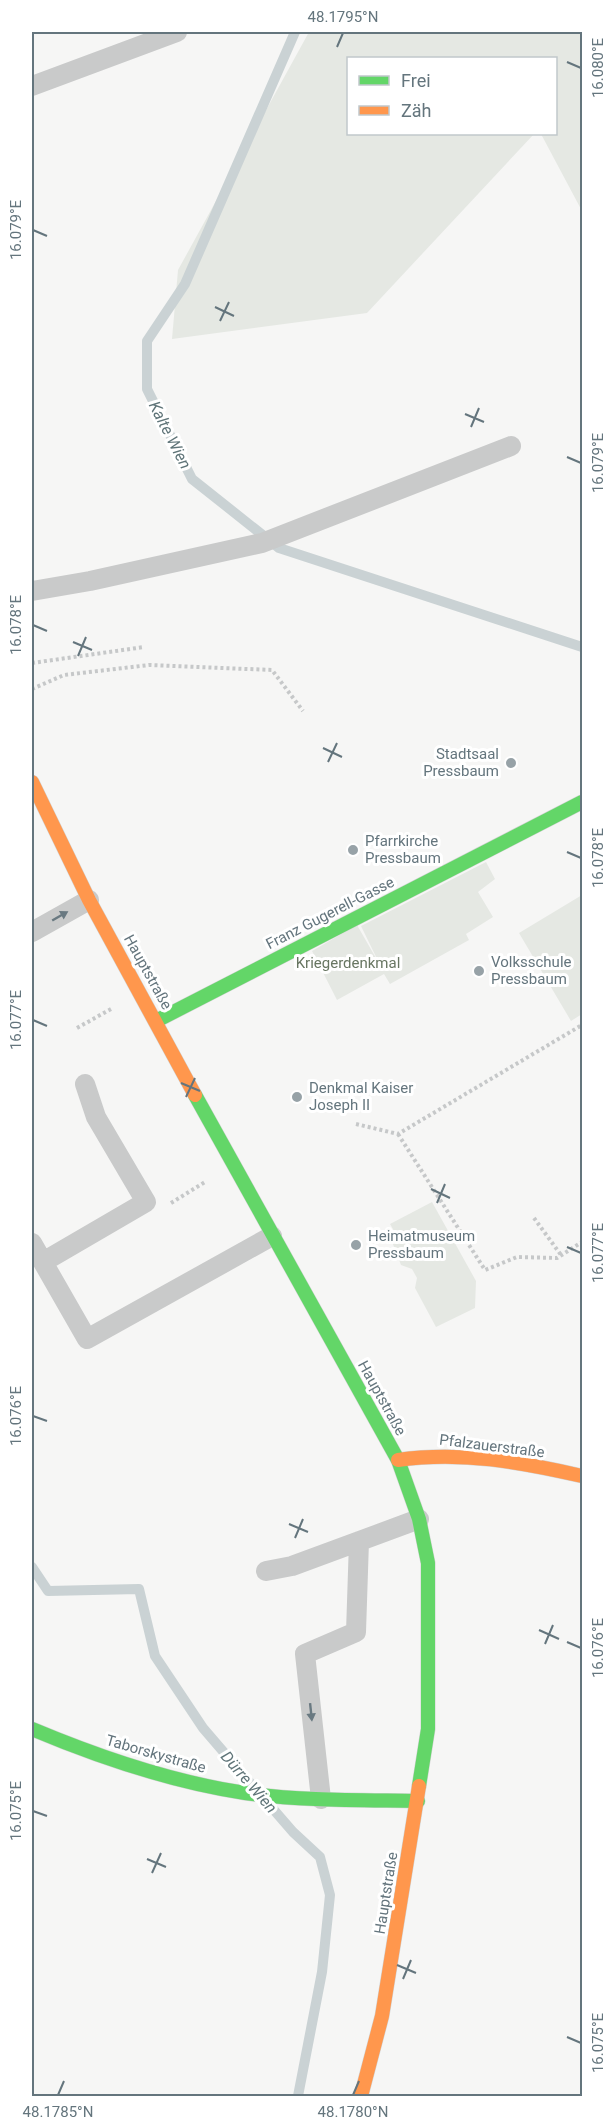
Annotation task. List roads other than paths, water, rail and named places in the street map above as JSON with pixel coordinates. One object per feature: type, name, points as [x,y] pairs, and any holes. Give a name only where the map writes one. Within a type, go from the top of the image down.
[{"type":"main road","name":"Hauptstraße","points":[[32,782],[89,900],[272,1236],[398,1460],[419,1520],[428,1563],[431,1661],[428,1729],[382,2016],[361,2097]]},
{"type":"main road","name":"Franz Gugerell-Gasse","points":[[156,1021],[582,802]]},
{"type":"main road","name":"Pfalzauerstraße","points":[[398,1460],[424,1455],[454,1455],[582,1476]]},
{"type":"main road","name":"Taborskystraße","points":[[32,1729],[138,1767],[221,1789],[298,1799],[418,1801]]},
{"type":"lane","points":[[32,86],[177,32]]},
{"type":"lane","points":[[32,591],[90,581],[262,543],[303,529],[511,446]]},
{"type":"lane","points":[[32,932],[89,900]]},
{"type":"lane","points":[[43,1262],[146,1202],[96,1117],[86,1084]]},
{"type":"lane","points":[[32,1243],[87,1339],[272,1236]]},
{"type":"lane","points":[[266,1571],[292,1566],[419,1520]]},
{"type":"lane","points":[[321,1799],[305,1654],[356,1632],[359,1541]]},
{"type":"waterway","name":"Kalte Wien","points":[[295,32],[185,284],[147,341],[147,389],[192,479],[279,548],[582,647]]},
{"type":"waterway","name":"Dürre Wien","points":[[32,1567],[48,1591],[139,1589],[155,1656],[203,1728],[252,1785]]},
{"type":"waterway","name":"Dürre Wien","points":[[267,1802],[293,1832],[320,1857],[330,1895],[322,1972],[298,2096]]},
{"type":"place","name":"Stadtsaal Pressbaum","points":[[511,763]]},
{"type":"place","name":"Pfarrkirche Pressbaum","points":[[353,850]]},
{"type":"place","name":"Volksschule Pressbaum","points":[[479,971]]},
{"type":"place","name":"Denkmal Kaiser Joseph II","points":[[297,1097]]},
{"type":"place","name":"Heimatmuseum Pressbaum","points":[[356,1245]]},
{"type":"park label","name":"Kriegerdenkmal","points":[[348,963]]}]
